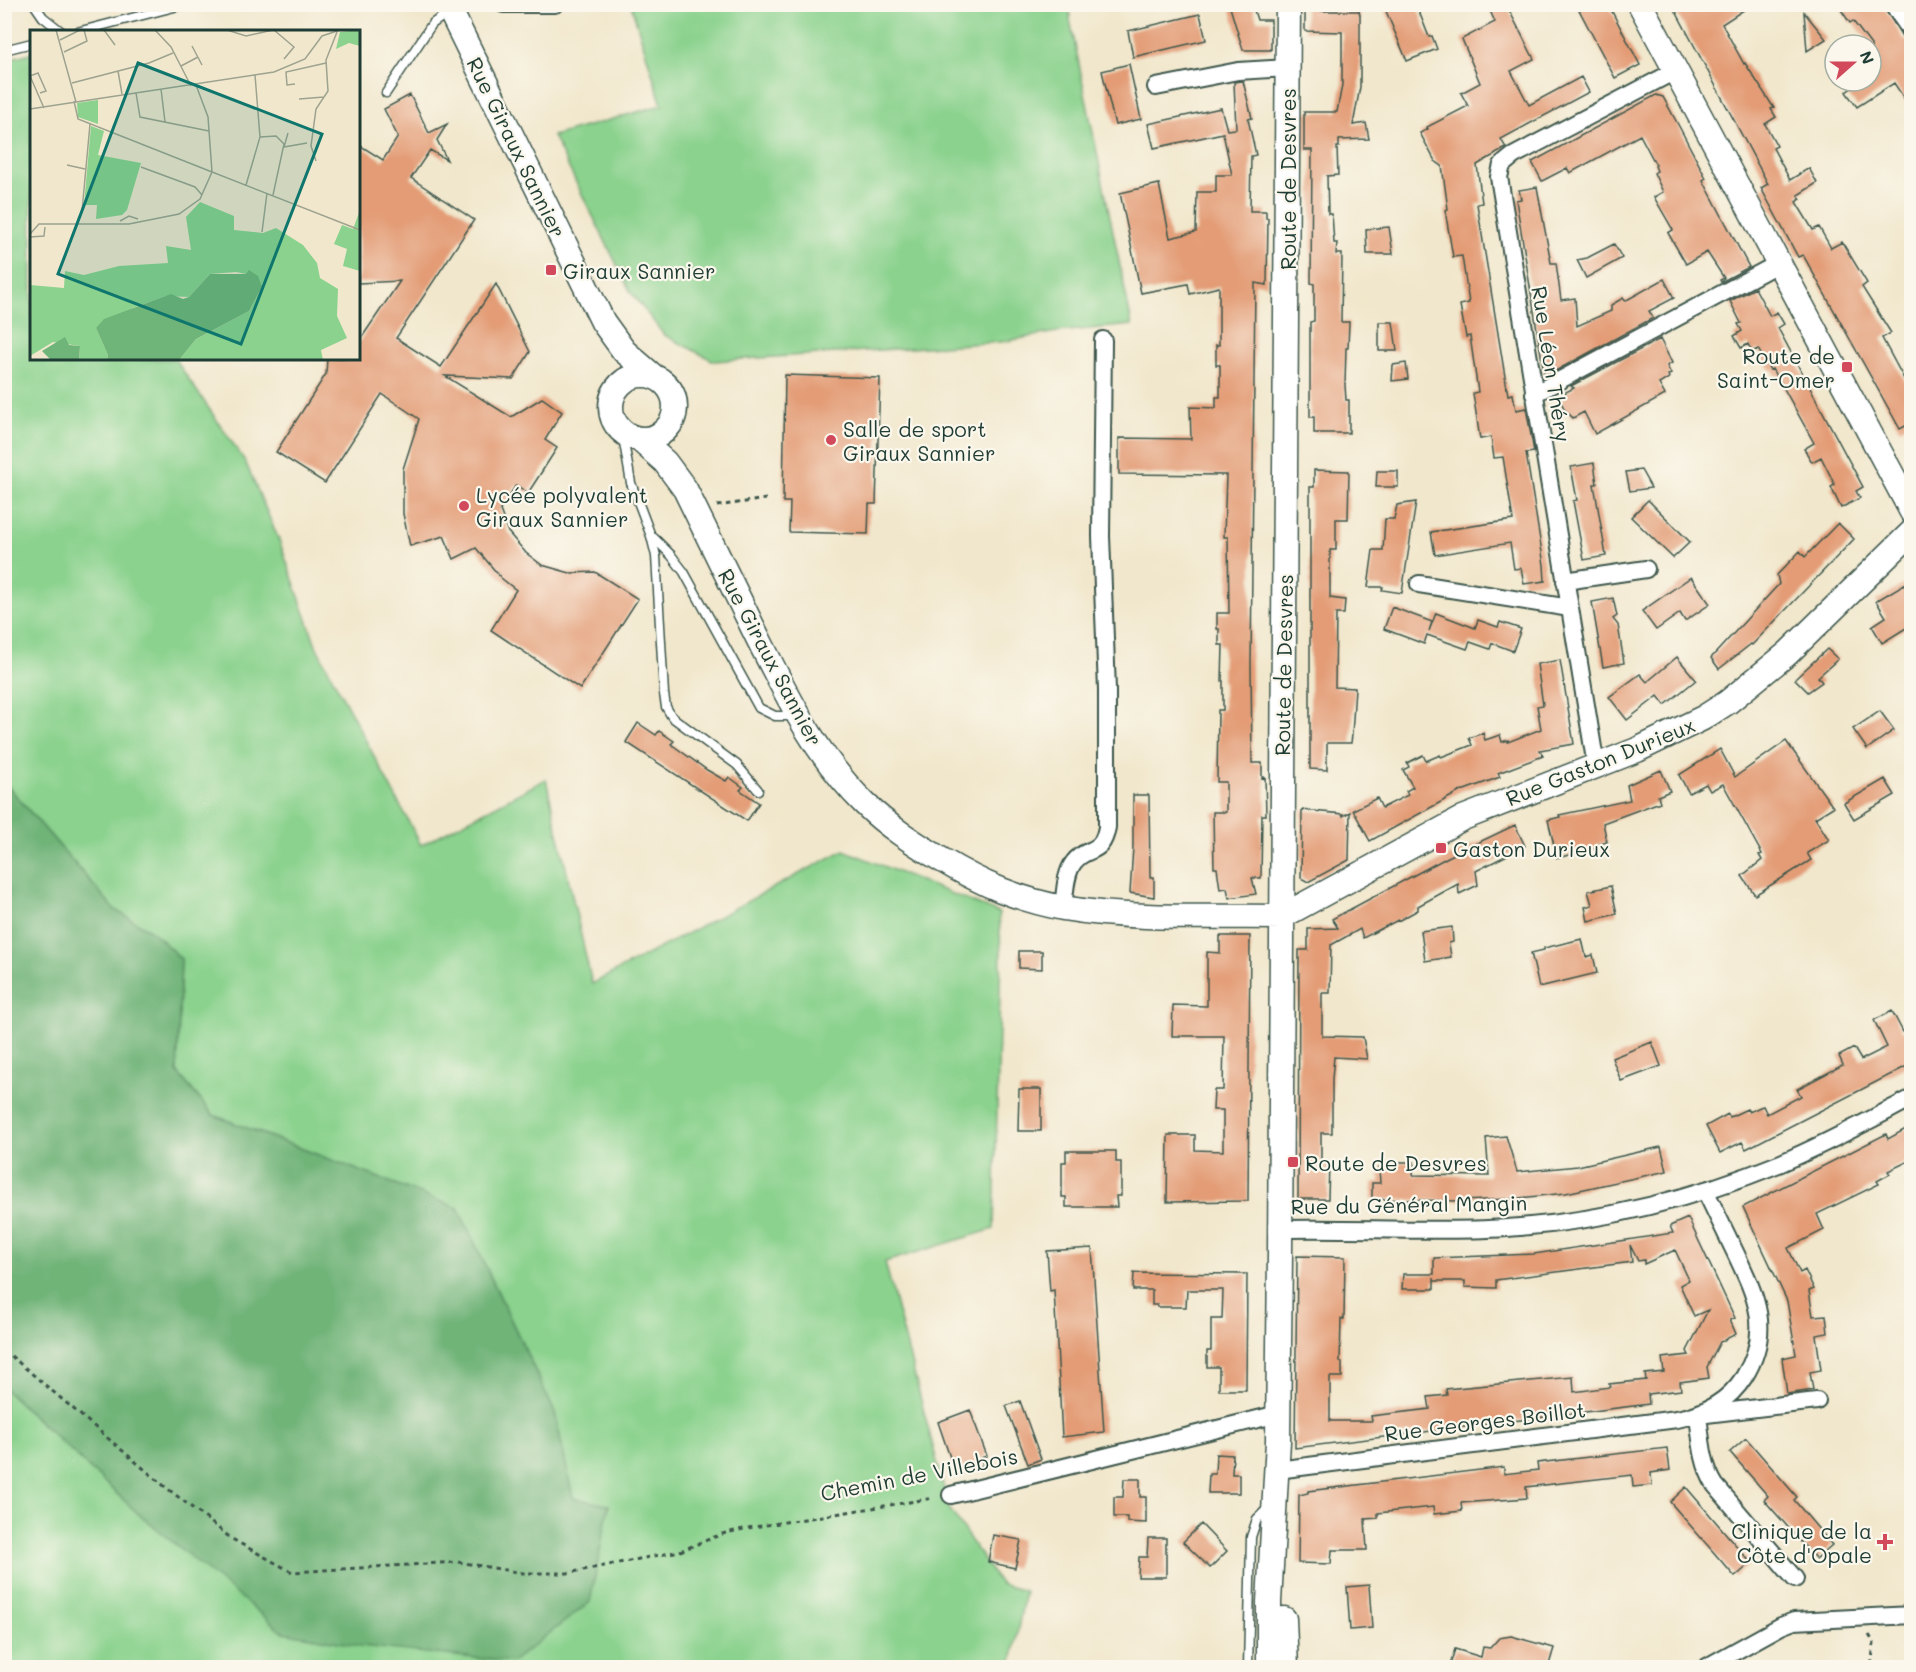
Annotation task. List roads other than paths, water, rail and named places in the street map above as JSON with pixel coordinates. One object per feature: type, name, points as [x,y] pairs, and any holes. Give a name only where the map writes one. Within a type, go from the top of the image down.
[{"type":"street","points":[[503,4],[555,4]]},
{"type":"street","name":"Route de Desvres","points":[[1269,1668],[1269,1602],[1278,1414],[1288,4]]},
{"type":"street","points":[[1640,4],[1779,263],[1905,482],[1911,512]]},
{"type":"street","points":[[1892,4],[1911,32]]},
{"type":"street","name":"Rue Giraux Sannier","points":[[448,8],[603,322],[624,351],[653,376]]},
{"type":"street","points":[[1156,87],[1238,71],[1288,68]]},
{"type":"street","name":"Rue Léon Théry","points":[[1596,766],[1499,170],[1513,156],[1675,71]]},
{"type":"street","points":[[1534,394],[1779,263]]},
{"type":"street","name":"Rue Giraux Sannier","points":[[603,322],[612,353],[614,393]]},
{"type":"street","points":[[1063,908],[1070,868],[1076,859],[1101,845],[1107,827],[1107,690],[1101,536],[1102,340]]},
{"type":"street","points":[[653,376],[664,382],[672,393],[676,405],[674,417],[669,427],[660,434],[650,438],[631,435],[615,422],[612,412],[614,393],[630,377],[653,376]]},
{"type":"street","name":"Rue Giraux Sannier","points":[[674,417],[676,459],[685,489],[797,716],[823,754],[856,795],[882,820],[932,854],[988,886],[1024,899],[1063,908],[1157,916],[1281,917]]},
{"type":"street","name":"Rue Giraux Sannier","points":[[631,435],[665,462],[685,489]]},
{"type":"street","name":"Rue Gaston Durieux","points":[[1281,917],[1462,818],[1676,733],[1728,702],[1788,653],[1911,532]]},
{"type":"street","points":[[1565,581],[1646,568]]},
{"type":"street","points":[[1419,584],[1570,608]]},
{"type":"street","name":"Rue du Général Mangin","points":[[1280,1229],[1507,1228],[1611,1214],[1705,1190],[1781,1163],[1911,1098]]},
{"type":"street","name":"Rue Georges Boillot","points":[[1698,1415],[1722,1401],[1735,1390],[1752,1364],[1760,1337],[1755,1294],[1705,1190]]},
{"type":"street","name":"Rue Georges Boillot","points":[[1277,1470],[1817,1401]]},
{"type":"street","name":"Chemin de Villebois","points":[[951,1495],[1278,1414]]},
{"type":"street","points":[[1698,1415],[1709,1476],[1795,1579]]},
{"type":"street","name":"Route de Desvres","points":[[1277,1470],[1286,1668]]},
{"type":"street","points":[[1705,1668],[1787,1623],[1801,1620],[1911,1616]]},
{"type":"lane","points":[[33,4],[43,17],[59,30]]},
{"type":"lane","points":[[84,30],[186,4]]},
{"type":"lane","points":[[386,93],[432,24],[448,8]]},
{"type":"lane","points":[[4,50],[30,44]]},
{"type":"lane","points":[[631,435],[631,483],[651,536],[657,563],[666,707],[678,722],[737,765],[758,790]]},
{"type":"lane","points":[[651,536],[671,555],[684,572],[759,708],[775,716],[797,716]]},
{"type":"lane","points":[[1248,1668],[1251,1537],[1257,1519],[1275,1501]]},
{"type":"place","name":"Giraux Sannier","points":[[551,270]]},
{"type":"place","name":"Route de Saint-Omer","points":[[1847,367]]},
{"type":"place","name":"Salle de sport Giraux Sannier","points":[[831,440]]},
{"type":"place","name":"Lycée polyvalent Giraux Sannier","points":[[464,506]]},
{"type":"place","name":"Gaston Durieux","points":[[1441,848]]},
{"type":"place","name":"Route de Desvres","points":[[1293,1162]]},
{"type":"place","name":"Clinique de la Côte d'Opale","points":[[1885,1542]]}]
